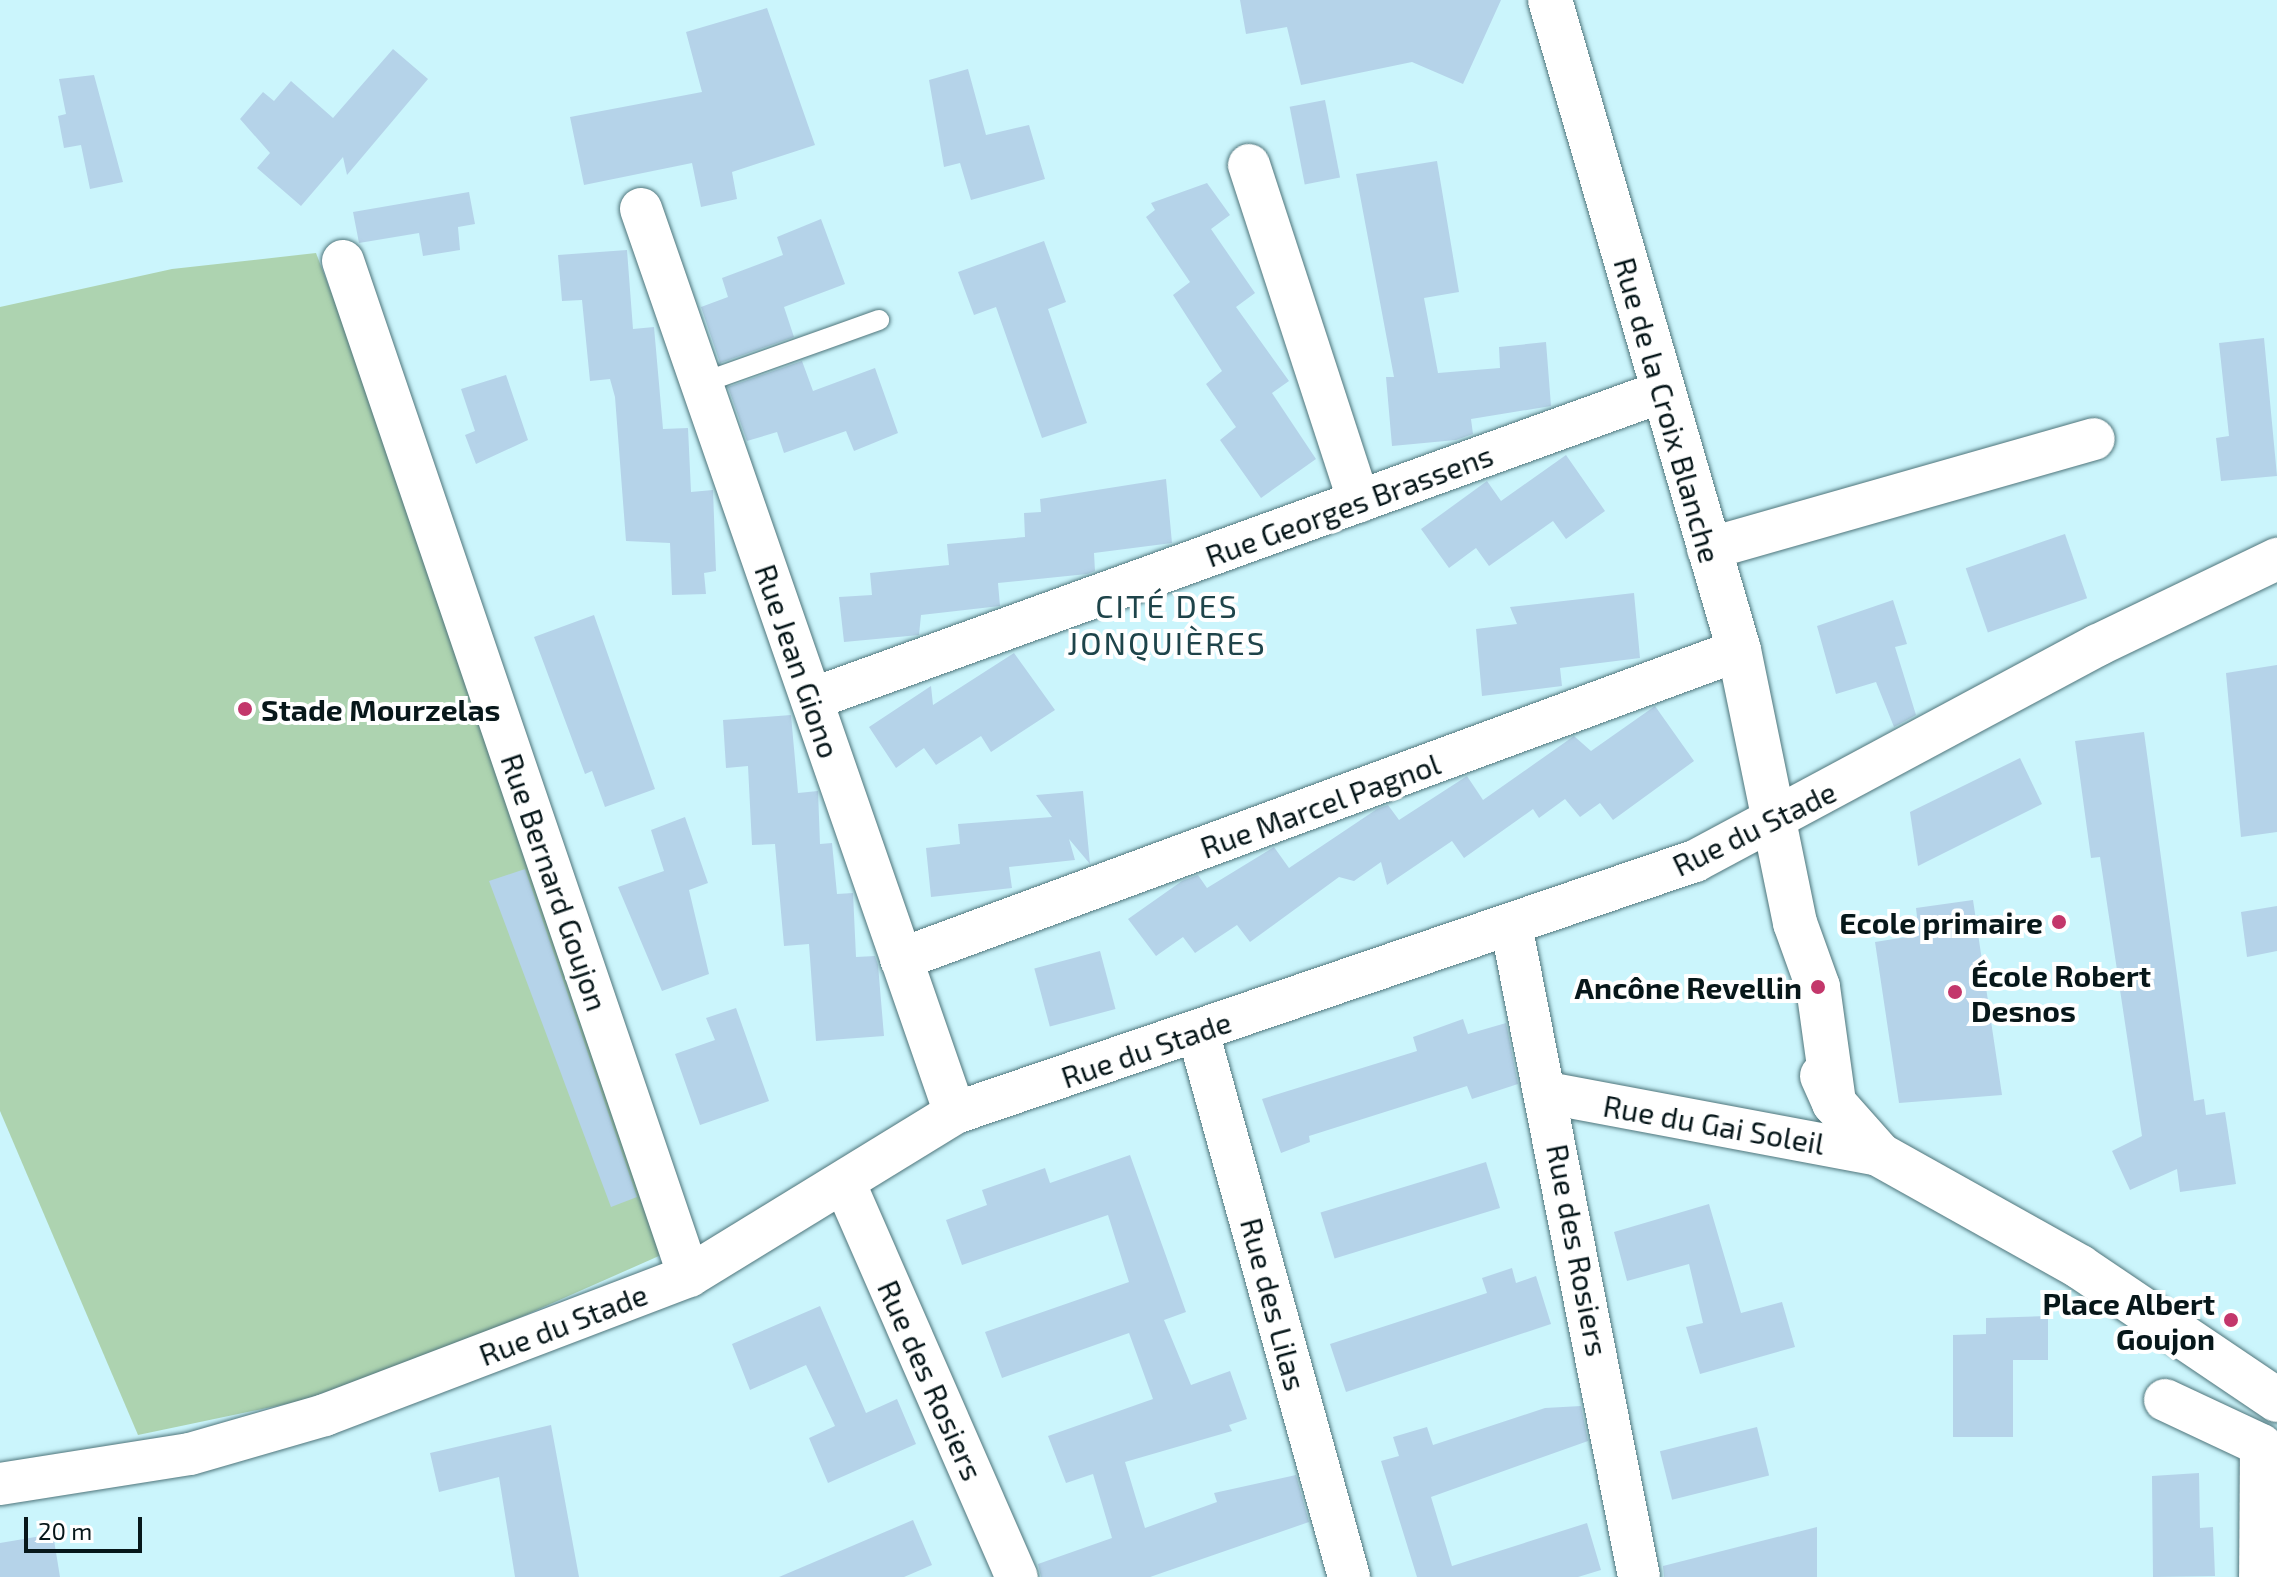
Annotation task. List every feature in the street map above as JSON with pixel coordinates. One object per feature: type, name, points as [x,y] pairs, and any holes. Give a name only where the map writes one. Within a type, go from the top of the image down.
[{"type":"street","name":"Rue de la Croix Blanche","points":[[1550,0],[1661,392],[1739,650],[1795,923],[1818,987],[1834,1103],[1880,1155]]},
{"type":"street","points":[[1249,165],[1359,501]]},
{"type":"street","name":"Rue Jean Giono","points":[[641,209],[955,1113]]},
{"type":"street","name":"Rue Bernard Goujon","points":[[343,261],[689,1276]]},
{"type":"street","name":"Rue Georges Brassens","points":[[812,699],[1661,392]]},
{"type":"street","points":[[1708,549],[2094,439]]},
{"type":"street","name":"Rue du Stade","points":[[0,1484],[190,1454],[325,1415],[689,1276],[845,1184],[955,1113],[1695,861],[1774,824],[2098,645],[2277,559]]},
{"type":"street","name":"Rue Marcel Pagnol","points":[[901,959],[1739,650]]},
{"type":"street","name":"Rue des Rosiers","points":[[1511,925],[1548,1093],[1639,1577]]},
{"type":"street","name":"Rue des Lilas","points":[[1198,1032],[1349,1577]]},
{"type":"street","name":"Rue du Gai Soleil","points":[[1548,1093],[1880,1155]]},
{"type":"street","points":[[1880,1155],[2080,1267],[2277,1400]]},
{"type":"street","name":"Rue des Rosiers","points":[[845,1184],[1017,1577]]},
{"type":"street","points":[[2165,1400],[2269,1428],[2260,1577]]},
{"type":"lane","points":[[702,383],[879,320]]},
{"type":"green space","name":"Stade Mourzelas","points":[[316,253],[695,1240],[449,1349],[300,1401],[138,1435],[0,1111],[0,307],[172,269]]},
{"type":"building","points":[[1240,0],[1501,0],[1463,84],[1412,62],[1301,85],[1287,27],[1246,34]]},
{"type":"building","points":[[767,8],[815,145],[732,172],[737,199],[701,207],[692,163],[584,185],[570,117],[702,92],[686,32]]},
{"type":"building","points":[[393,49],[428,79],[347,175],[343,157],[301,206],[257,168],[270,153],[240,119],[263,92],[274,101],[291,81],[333,118]]},
{"type":"building","points":[[968,69],[986,135],[1029,125],[1045,179],[971,200],[960,163],[944,167],[929,80]]},
{"type":"building","points":[[94,75],[123,182],[90,189],[81,145],[64,148],[58,116],[66,114],[59,79]]},
{"type":"building","points":[[1325,100],[1340,178],[1305,184],[1290,107]]},
{"type":"building","points":[[1437,161],[1459,292],[1424,298],[1438,373],[1500,368],[1499,347],[1546,342],[1551,406],[1471,419],[1473,434],[1456,440],[1392,446],[1386,377],[1394,377],[1356,174]]},
{"type":"building","points":[[1207,183],[1230,215],[1211,229],[1255,293],[1236,307],[1289,381],[1272,393],[1316,459],[1261,498],[1220,440],[1236,427],[1206,384],[1222,371],[1173,295],[1190,282],[1146,217],[1155,210],[1151,203]]},
{"type":"building","points":[[469,192],[475,224],[458,227],[460,250],[423,256],[419,233],[359,243],[353,212]]},
{"type":"building","points":[[821,219],[845,284],[784,307],[794,337],[720,363],[701,307],[728,297],[722,278],[783,255],[777,237]]},
{"type":"building","points":[[1044,241],[1066,302],[1048,309],[1087,423],[1042,438],[996,307],[974,315],[958,272]]},
{"type":"building","points":[[627,250],[633,329],[654,327],[663,429],[688,428],[691,492],[713,490],[716,571],[704,573],[706,594],[672,595],[670,543],[626,541],[615,397],[610,379],[590,381],[582,300],[562,301],[558,255]]},
{"type":"building","points":[[2264,338],[2277,476],[2221,481],[2216,438],[2229,436],[2219,343]]},
{"type":"building","points":[[802,361],[813,391],[875,368],[898,433],[854,451],[846,431],[784,453],[777,432],[747,441],[728,387]]},
{"type":"building","points":[[506,375],[528,440],[476,464],[465,435],[475,431],[461,389]]},
{"type":"building","points":[[1566,455],[1605,511],[1566,539],[1553,521],[1489,566],[1476,548],[1449,568],[1421,529],[1487,481],[1501,501]]},
{"type":"building","points":[[1166,479],[1172,543],[1094,553],[1095,571],[1087,574],[998,583],[1000,606],[921,615],[919,635],[844,642],[839,597],[872,595],[870,573],[949,565],[947,544],[1025,537],[1024,513],[1041,512],[1040,499]]},
{"type":"building","points":[[2065,534],[2087,598],[1988,632],[1966,568]]},
{"type":"building","points":[[1634,593],[1640,658],[1560,668],[1562,686],[1482,696],[1476,629],[1517,624],[1510,607]]},
{"type":"building","points":[[1893,600],[1907,644],[1895,647],[1916,715],[1894,727],[1876,682],[1836,694],[1817,626]]},
{"type":"building","points":[[594,615],[655,789],[605,807],[592,771],[585,774],[534,637]]},
{"type":"building","points":[[1014,653],[1055,710],[991,752],[981,736],[936,765],[924,748],[896,768],[869,727],[931,686],[933,705]]},
{"type":"building","points":[[2277,665],[2277,832],[2241,837],[2226,673]]},
{"type":"building","points":[[1655,706],[1694,761],[1613,820],[1600,803],[1580,817],[1565,799],[1539,818],[1533,809],[1464,858],[1452,841],[1387,885],[1381,862],[1354,881],[1339,877],[1250,942],[1237,925],[1195,953],[1183,937],[1156,956],[1128,919],[1182,881],[1198,875],[1207,888],[1274,847],[1289,868],[1377,809],[1388,805],[1399,820],[1467,776],[1483,800],[1574,736],[1591,751]]},
{"type":"building","points":[[791,715],[798,793],[818,791],[820,844],[832,843],[837,894],[853,893],[856,957],[875,956],[878,965],[884,1036],[816,1041],[809,944],[784,946],[775,844],[752,845],[748,766],[726,768],[723,720]]},
{"type":"building","points":[[2144,732],[2194,1101],[2204,1099],[2206,1115],[2225,1112],[2236,1184],[2180,1192],[2177,1169],[2130,1190],[2112,1151],[2142,1136],[2100,857],[2091,858],[2075,741]]},
{"type":"building","points":[[2020,758],[2042,804],[1918,866],[1910,812]]},
{"type":"building","points":[[1083,791],[1090,864],[1069,839],[1075,860],[1009,867],[1012,888],[931,897],[926,848],[960,844],[958,824],[1052,817],[1036,795]]},
{"type":"building","points":[[685,817],[708,883],[689,890],[709,974],[662,991],[618,887],[664,871],[651,830]]},
{"type":"building","points":[[525,869],[637,1197],[611,1207],[489,881]]},
{"type":"building","points":[[1973,900],[2002,1095],[1899,1103],[1875,942],[1919,935],[1916,908]]},
{"type":"building","points":[[2277,906],[2277,951],[2247,957],[2241,912]]},
{"type":"building","points":[[1100,951],[1116,1009],[1050,1027],[1034,969]]},
{"type":"building","points":[[736,1008],[769,1101],[700,1125],[675,1054],[715,1040],[706,1018]]},
{"type":"building","points":[[1463,1019],[1468,1034],[1506,1023],[1518,1084],[1472,1099],[1467,1086],[1309,1136],[1310,1142],[1281,1153],[1262,1099],[1417,1051],[1413,1037]]},
{"type":"building","points":[[1130,1155],[1186,1312],[1164,1320],[1191,1385],[1230,1371],[1247,1419],[1229,1425],[1232,1431],[1125,1462],[1145,1528],[1217,1502],[1214,1493],[1296,1475],[1309,1522],[1150,1577],[1041,1577],[1038,1564],[1112,1538],[1093,1474],[1066,1483],[1048,1436],[1153,1399],[1129,1333],[1002,1378],[985,1332],[1129,1282],[1108,1215],[962,1265],[946,1220],[987,1205],[982,1190],[1045,1168],[1050,1183]]},
{"type":"building","points":[[1486,1162],[1500,1208],[1335,1258],[1321,1213]]},
{"type":"building","points":[[1709,1204],[1741,1313],[1782,1302],[1795,1347],[1700,1374],[1686,1327],[1703,1323],[1689,1264],[1627,1281],[1614,1232]]},
{"type":"building","points":[[1512,1268],[1516,1283],[1536,1276],[1551,1324],[1346,1392],[1330,1344],[1487,1293],[1482,1278]]},
{"type":"building","points":[[820,1306],[866,1413],[897,1399],[916,1444],[828,1483],[809,1438],[835,1426],[806,1365],[750,1390],[732,1344]]},
{"type":"building","points":[[2048,1316],[2048,1360],[2013,1360],[2013,1437],[1953,1437],[1953,1335],[1986,1334],[1986,1318]]},
{"type":"building","points":[[1581,1406],[1588,1441],[1431,1497],[1452,1566],[1587,1523],[1601,1570],[1578,1577],[1417,1577],[1381,1461],[1399,1456],[1393,1437],[1427,1427],[1433,1445],[1545,1408]]},
{"type":"building","points":[[551,1425],[579,1577],[515,1577],[499,1477],[439,1492],[430,1453]]},
{"type":"building","points":[[1757,1427],[1769,1476],[1672,1500],[1660,1451]]},
{"type":"building","points":[[2199,1473],[2200,1528],[2213,1527],[2215,1576],[2153,1577],[2152,1476]]},
{"type":"building","points":[[913,1520],[932,1565],[904,1577],[779,1577]]},
{"type":"building","points":[[1817,1527],[1817,1577],[1664,1577],[1663,1566]]},
{"type":"building","points":[[53,1534],[60,1577],[0,1577],[0,1543]]},
{"type":"place","name":"Stade Mourzelas","points":[[245,709]]},
{"type":"place","name":"Ecole primaire","points":[[2059,922]]},
{"type":"place","name":"Ancône Revellin","points":[[1818,987]]},
{"type":"place","name":"École Robert Desnos","points":[[1955,992]]},
{"type":"place","name":"Place Albert Goujon","points":[[2231,1320]]},
{"type":"district","name":"CITÉ DES JONQUIÈRES","points":[[1167,624]]}]
